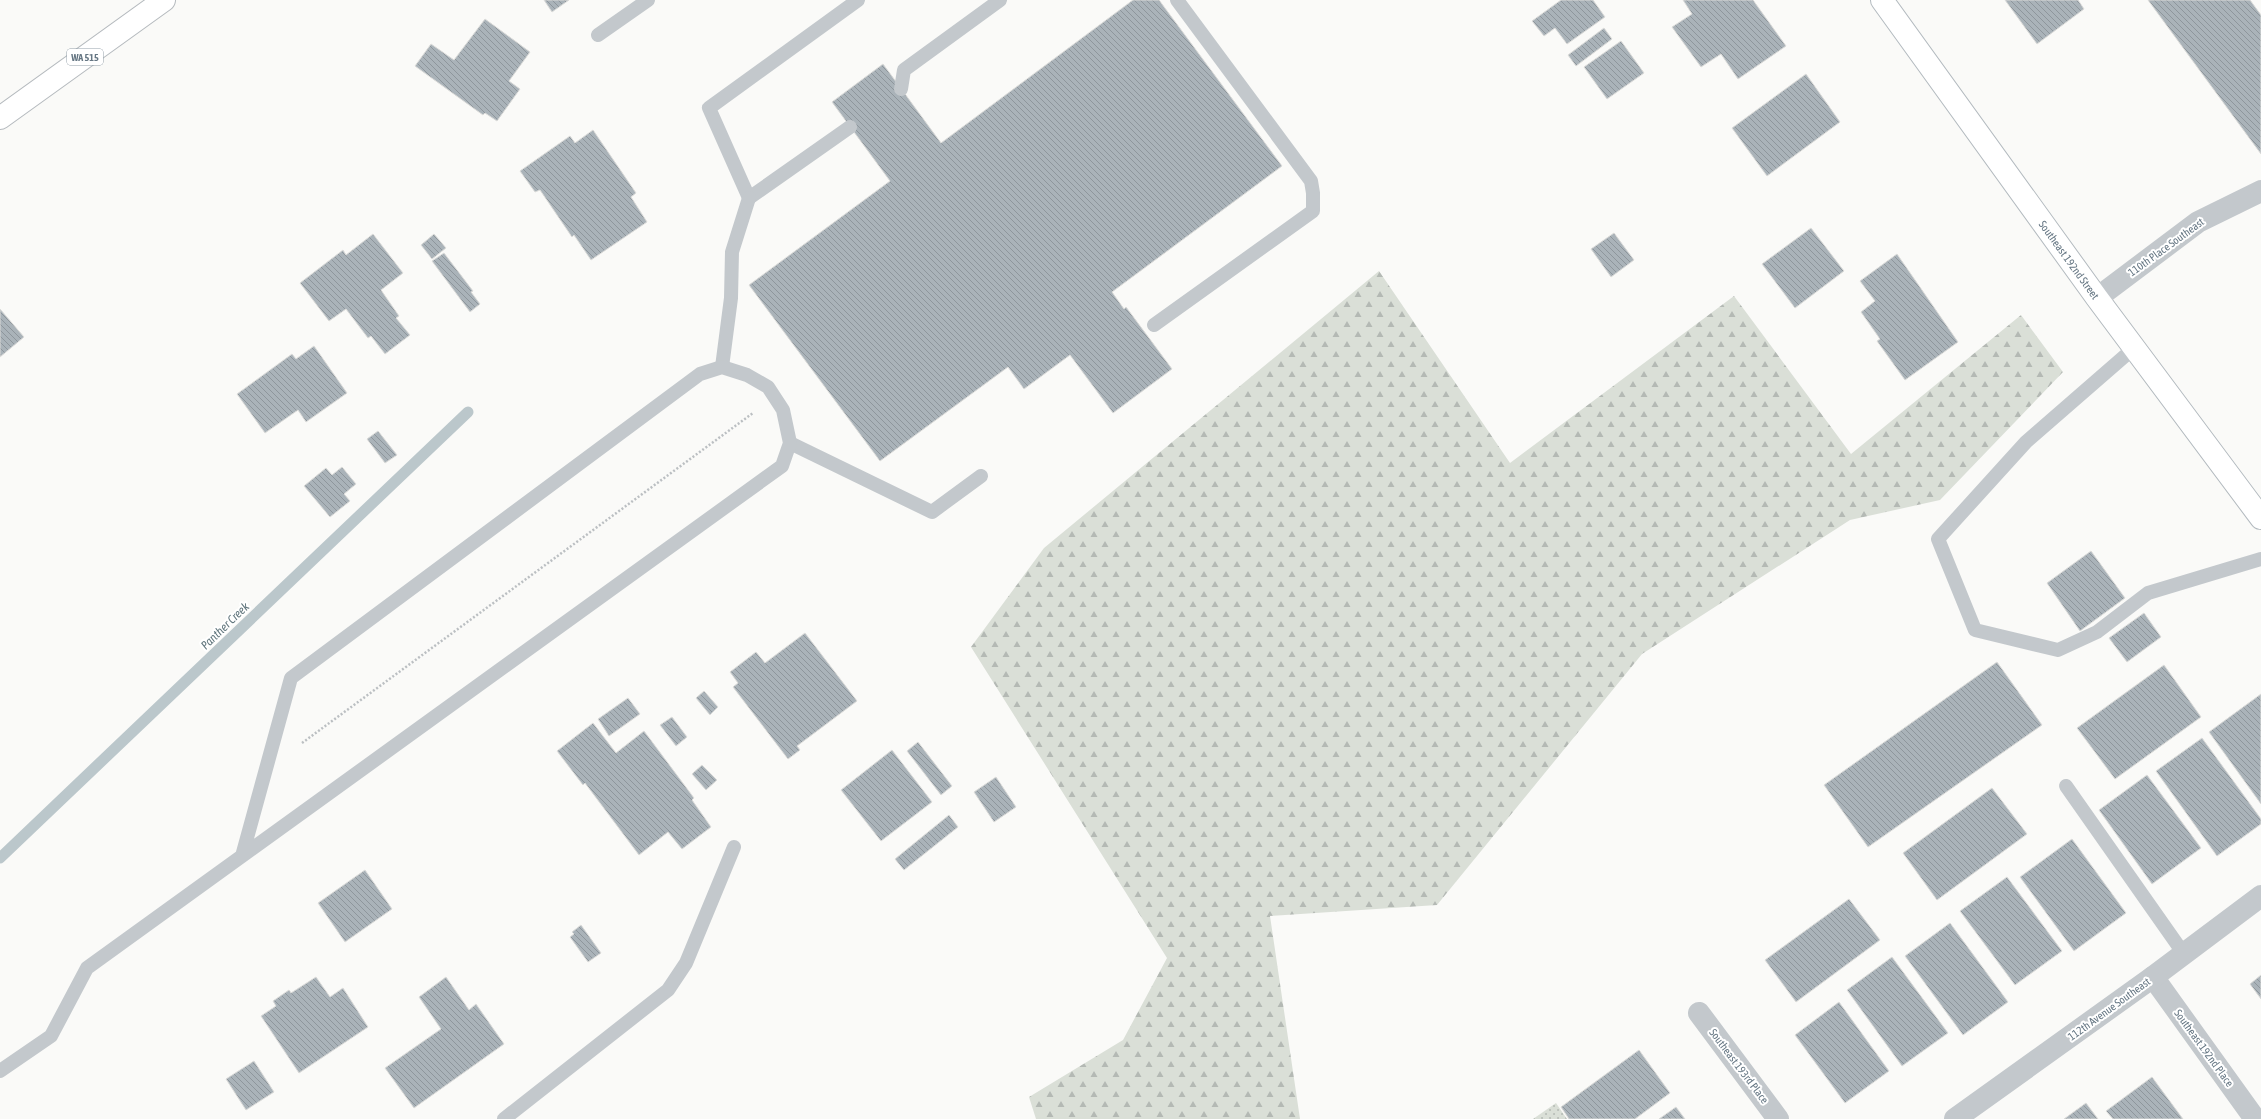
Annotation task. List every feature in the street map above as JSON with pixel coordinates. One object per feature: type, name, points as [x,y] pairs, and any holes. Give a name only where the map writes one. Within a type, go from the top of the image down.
[{"type":"street","name":"WA 515","points":[[0,118],[164,0]]},
{"type":"street","name":"Southeast 192nd Street","points":[[1882,0],[2097,298],[2261,518]]},
{"type":"street","name":"110th Place Southeast","points":[[2097,298],[2198,222],[2261,192]]},
{"type":"street","name":"112th Avenue Southeast","points":[[1955,1119],[2153,977],[2261,896]]},
{"type":"street","name":"Southeast 192nd Place","points":[[2153,977],[2255,1119]]},
{"type":"street","name":"Southeast 193rd Place","points":[[1699,1013],[1778,1119]]},
{"type":"lane","points":[[598,36],[648,0]]},
{"type":"lane","points":[[749,198],[709,108],[858,0]]},
{"type":"lane","points":[[901,89],[904,70],[1000,0]]},
{"type":"lane","points":[[1154,325],[1313,211],[1311,181],[1177,0]]},
{"type":"lane","points":[[722,366],[731,298],[732,252],[749,198],[850,127]]},
{"type":"lane","points":[[2134,348],[2026,442],[1938,539],[1975,630],[2058,650],[2097,632],[2148,593],[2261,559]]},
{"type":"lane","points":[[0,1071],[51,1036],[87,968],[782,466],[790,443],[783,410],[768,387],[748,375],[722,366],[700,374],[291,678],[242,856]]},
{"type":"lane","points":[[790,443],[932,512],[981,476]]},
{"type":"lane","points":[[2066,786],[2184,954]]},
{"type":"lane","points":[[504,1119],[668,990],[686,963],[734,847]]},
{"type":"path","points":[[266,770],[774,397]]},
{"type":"green space","points":[[1379,271],[1510,463],[1734,296],[1851,454],[2021,315],[2063,372],[1940,500],[1850,520],[1642,654],[1437,905],[1270,916],[1300,1119],[1036,1119],[1029,1097],[1123,1040],[1167,958],[971,647],[1044,548]]},
{"type":"green space","points":[[1556,1103],[1567,1119],[1533,1119]]},
{"type":"building","points":[[544,0],[569,0],[552,12]]},
{"type":"building","points":[[1133,0],[1159,0],[1282,166],[1112,292],[1124,309],[1126,307],[1172,369],[1113,413],[1070,355],[1024,389],[1008,367],[880,461],[749,285],[890,181],[832,102],[883,64],[941,143]]},
{"type":"building","points":[[1561,0],[1593,0],[1605,17],[1567,44],[1555,28],[1544,36],[1532,21]]},
{"type":"building","points":[[1683,0],[1753,0],[1786,46],[1738,79],[1721,54],[1701,67],[1672,27],[1692,14]]},
{"type":"building","points":[[2005,0],[2078,0],[2084,9],[2037,44]]},
{"type":"building","points":[[2148,0],[2250,0],[2261,15],[2261,154]]},
{"type":"building","points":[[485,19],[530,52],[509,81],[520,89],[497,121],[485,113],[483,115],[415,66],[431,44],[454,60]]},
{"type":"building","points":[[1604,28],[1612,39],[1576,66],[1568,55]]},
{"type":"building","points":[[1621,41],[1644,73],[1607,99],[1584,67]]},
{"type":"building","points":[[1806,74],[1840,122],[1767,176],[1732,128]]},
{"type":"building","points":[[593,130],[636,193],[631,197],[647,222],[591,260],[574,235],[572,237],[540,190],[535,192],[520,171],[570,136],[575,143]]},
{"type":"building","points":[[1811,228],[1844,271],[1795,308],[1762,264]]},
{"type":"building","points":[[1614,233],[1634,260],[1611,277],[1591,249]]},
{"type":"building","points":[[373,234],[403,273],[381,290],[399,316],[396,318],[410,335],[385,354],[371,336],[368,338],[346,309],[329,321],[300,283],[343,250],[346,255]]},
{"type":"building","points":[[434,234],[446,248],[432,259],[421,245]]},
{"type":"building","points":[[444,253],[473,291],[471,292],[480,304],[470,312],[432,261]]},
{"type":"building","points":[[1897,254],[1958,342],[1905,380],[1877,341],[1880,339],[1861,312],[1875,301],[1860,281]]},
{"type":"building","points":[[0,309],[24,337],[0,357]]},
{"type":"building","points":[[314,346],[347,393],[306,422],[298,410],[265,433],[237,394],[292,354],[296,359]]},
{"type":"building","points":[[378,431],[397,455],[385,463],[367,439]]},
{"type":"building","points":[[342,467],[356,484],[344,494],[350,501],[330,517],[304,486],[326,468],[332,475]]},
{"type":"building","points":[[2091,551],[2125,598],[2080,631],[2047,583]]},
{"type":"building","points":[[2144,613],[2161,637],[2127,662],[2109,638]]},
{"type":"building","points":[[805,633],[857,701],[797,746],[800,750],[788,759],[733,687],[738,683],[730,672],[756,652],[765,663]]},
{"type":"building","points":[[1997,662],[2042,725],[1868,847],[1824,785]]},
{"type":"building","points":[[2164,665],[2201,717],[2115,779],[2077,728]]},
{"type":"building","points":[[704,691],[718,707],[710,715],[696,698]]},
{"type":"building","points":[[2261,694],[2261,804],[2209,732]]},
{"type":"building","points":[[628,698],[640,714],[609,736],[598,719]]},
{"type":"building","points":[[672,717],[687,737],[676,746],[660,725]]},
{"type":"building","points":[[593,723],[616,753],[644,731],[694,798],[692,800],[711,827],[682,849],[668,832],[639,855],[585,783],[583,785],[557,751]]},
{"type":"building","points":[[2202,738],[2261,819],[2261,824],[2217,856],[2156,771]]},
{"type":"building","points":[[918,742],[952,786],[941,795],[907,751]]},
{"type":"building","points":[[892,750],[932,802],[881,841],[841,790]]},
{"type":"building","points":[[702,765],[717,780],[706,790],[692,774]]},
{"type":"building","points":[[2147,775],[2201,848],[2152,884],[2099,810]]},
{"type":"building","points":[[996,777],[1016,807],[994,822],[974,792]]},
{"type":"building","points":[[1992,788],[2027,834],[1937,900],[1903,853]]},
{"type":"building","points":[[949,815],[958,827],[904,870],[895,859]]},
{"type":"building","points":[[2072,839],[2126,913],[2074,951],[2020,877]]},
{"type":"building","points":[[365,870],[392,909],[345,942],[318,903]]},
{"type":"building","points":[[2007,877],[2062,951],[2015,985],[1960,911]]},
{"type":"building","points":[[1849,899],[1880,940],[1796,1002],[1765,960]]},
{"type":"building","points":[[1950,923],[2008,1002],[1963,1035],[1905,956]]},
{"type":"building","points":[[581,925],[601,953],[588,962],[570,937],[574,934],[572,932]]},
{"type":"building","points":[[1892,957],[1948,1033],[1902,1066],[1847,990]]},
{"type":"building","points":[[2261,975],[2261,999],[2250,984]]},
{"type":"building","points":[[316,977],[330,997],[343,988],[368,1027],[299,1073],[261,1016],[276,1006],[273,1001],[289,990],[291,993]]},
{"type":"building","points":[[446,977],[469,1010],[476,1004],[504,1044],[414,1108],[385,1068],[441,1029],[419,997]]},
{"type":"building","points":[[1839,1002],[1889,1071],[1845,1103],[1795,1035]]},
{"type":"building","points":[[1639,1050],[1670,1093],[1635,1119],[1569,1119],[1561,1107]]},
{"type":"building","points":[[254,1061],[274,1092],[246,1110],[226,1079]]},
{"type":"building","points":[[2152,1077],[2183,1119],[2113,1119],[2106,1111]]},
{"type":"building","points":[[2086,1103],[2098,1119],[2064,1119]]},
{"type":"building","points":[[1676,1107],[1685,1119],[1659,1119]]},
{"type":"waterway","name":"Panther Creek","points":[[0,858],[468,412]]}]
